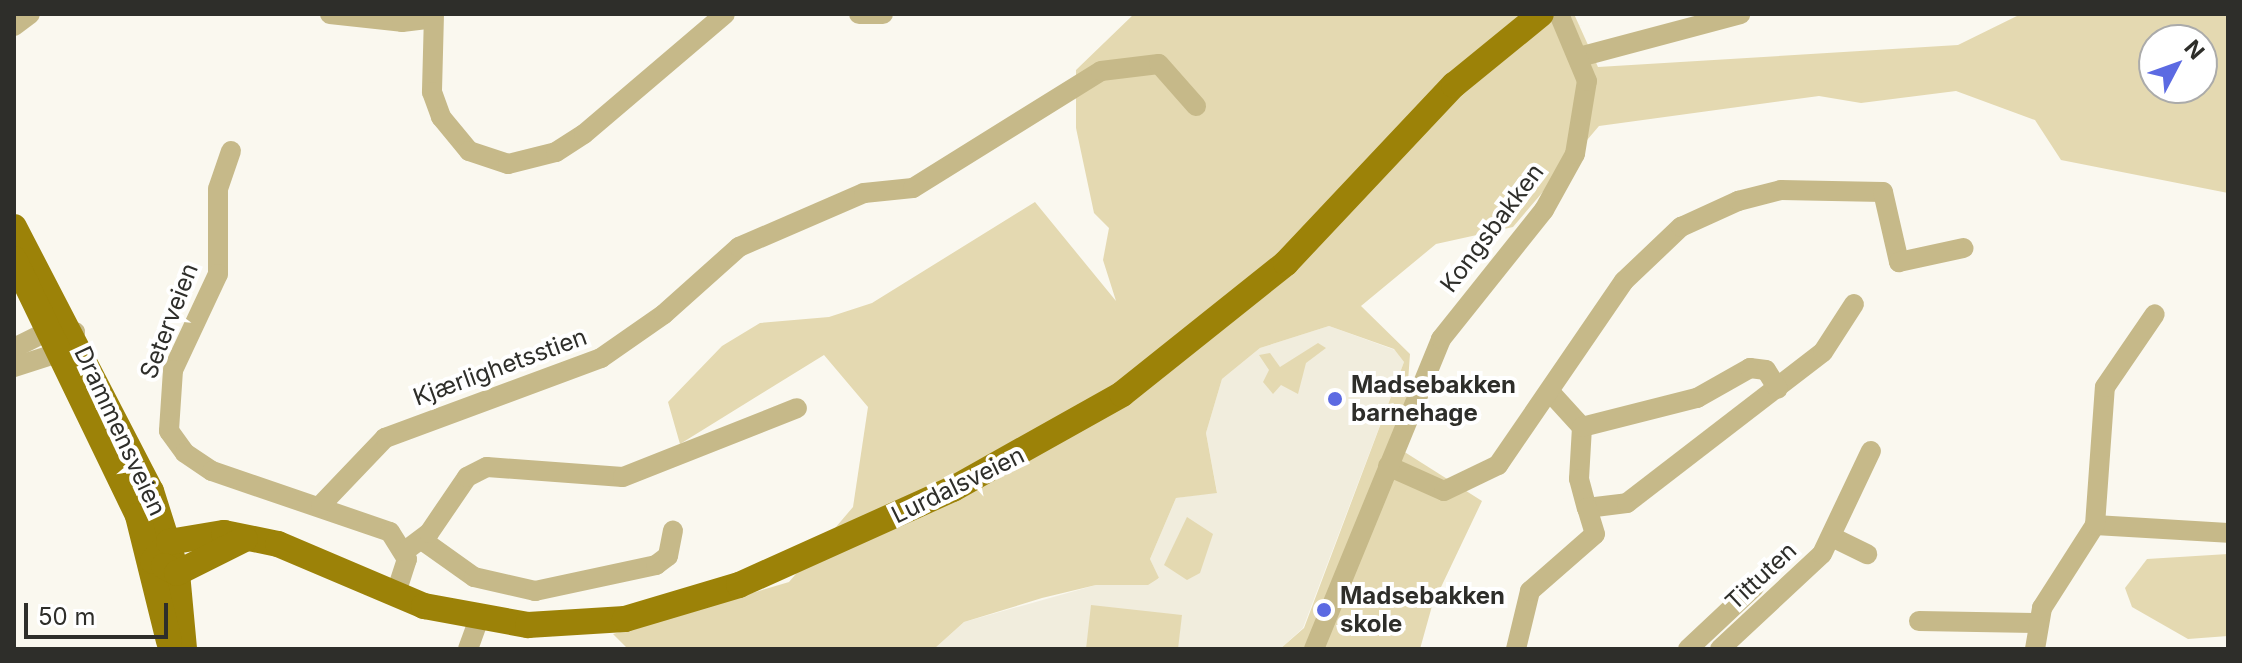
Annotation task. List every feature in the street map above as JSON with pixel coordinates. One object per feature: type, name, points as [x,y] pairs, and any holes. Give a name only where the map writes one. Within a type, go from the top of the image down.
[{"type":"main road","name":"Lurdalsveien","points":[[161,551],[224,533],[278,544],[395,596],[479,619],[568,625],[680,606],[818,551],[1020,456],[1122,394],[1223,318],[1331,219],[1454,85],[1541,14]]},
{"type":"main road","name":"Drammensveien","points":[[14,227],[22,269],[62,338],[161,551],[169,649]]},
{"type":"main road","points":[[177,573],[245,539]]},
{"type":"main road","points":[[161,551],[177,573],[184,649]]},
{"type":"street","points":[[14,26],[30,14]]},
{"type":"street","points":[[333,15],[434,16],[432,92],[441,117],[469,151],[508,164],[556,152],[584,134],[725,14]]},
{"type":"street","name":"Kongsbakken","points":[[1314,649],[1441,339],[1562,181],[1586,113],[1583,56],[1559,14]]},
{"type":"street","points":[[1583,56],[1741,14]]},
{"type":"street","name":"Kjærlighetsstien","points":[[321,505],[385,438],[601,358],[739,247],[864,193],[913,188],[1101,71],[1159,64],[1196,106]]},
{"type":"street","name":"Seterveien","points":[[231,151],[218,189],[218,274],[173,370],[169,431],[185,453],[212,471],[383,527],[474,577],[535,591],[656,565],[668,556],[673,530]]},
{"type":"street","points":[[1388,466],[1444,491],[1498,465],[1624,281],[1681,227],[1738,201],[1781,190],[1883,192],[1899,262],[1964,248]]},
{"type":"street","points":[[1587,508],[1642,496],[1823,352],[1854,304]]},
{"type":"street","points":[[2035,649],[2037,623],[2095,525],[2099,406],[2113,368],[2155,314]]},
{"type":"street","points":[[14,348],[62,338]]},
{"type":"street","points":[[14,367],[62,338]]},
{"type":"street","points":[[1582,427],[1697,398],[1750,368],[1766,370],[1778,389]]},
{"type":"street","points":[[1516,649],[1530,591],[1595,534],[1579,479],[1582,427],[1550,392]]},
{"type":"street","points":[[395,596],[413,546],[460,485],[487,467],[623,477],[797,408]]},
{"type":"street","name":"Tittuten","points":[[1720,649],[1834,538],[1871,451]]},
{"type":"street","points":[[2095,525],[2228,533]]},
{"type":"street","points":[[1834,538],[1867,554]]},
{"type":"street","points":[[1688,649],[1754,587]]},
{"type":"street","points":[[471,648],[479,619]]},
{"type":"street","points":[[1919,621],[2037,623]]},
{"type":"shaded area","points":[[1134,14],[1574,14],[1598,67],[1958,45],[2021,14],[2228,14],[2228,193],[2061,160],[2035,120],[1956,91],[1861,103],[1819,96],[1599,126],[1513,227],[1436,244],[1361,306],[1410,354],[1403,451],[1482,501],[1432,606],[1420,649],[1280,649],[1304,628],[1404,362],[1394,349],[1329,326],[1260,348],[1222,379],[1206,433],[1217,493],[1176,498],[1150,559],[1159,578],[1148,585],[1096,585],[1042,598],[964,622],[934,649],[628,649],[613,634],[789,582],[853,507],[868,407],[824,355],[680,444],[668,402],[722,346],[760,323],[829,317],[872,303],[1035,202],[1116,301],[1103,260],[1109,228],[1094,213],[1076,128],[1076,70]]},
{"type":"shaded area","points":[[1329,326],[1395,350],[1404,362],[1303,628],[1280,649],[934,649],[964,622],[1096,585],[1159,579],[1150,559],[1176,498],[1217,492],[1206,433],[1222,379],[1260,348]]},
{"type":"shaded area","points":[[1318,343],[1326,348],[1306,363],[1298,394],[1281,385],[1273,394],[1263,382],[1269,370],[1259,355],[1270,353],[1280,367]]},
{"type":"shaded area","points":[[1187,517],[1213,534],[1200,573],[1187,580],[1164,565]]},
{"type":"shaded area","points":[[2228,554],[2228,636],[2188,639],[2132,607],[2125,588],[2147,559]]},
{"type":"shaded area","points":[[1091,605],[1182,615],[1178,649],[1086,649]]},
{"type":"place","name":"Madsebakken barnehage","points":[[1335,399]]},
{"type":"place","name":"Madsebakken skole","points":[[1324,610]]}]
